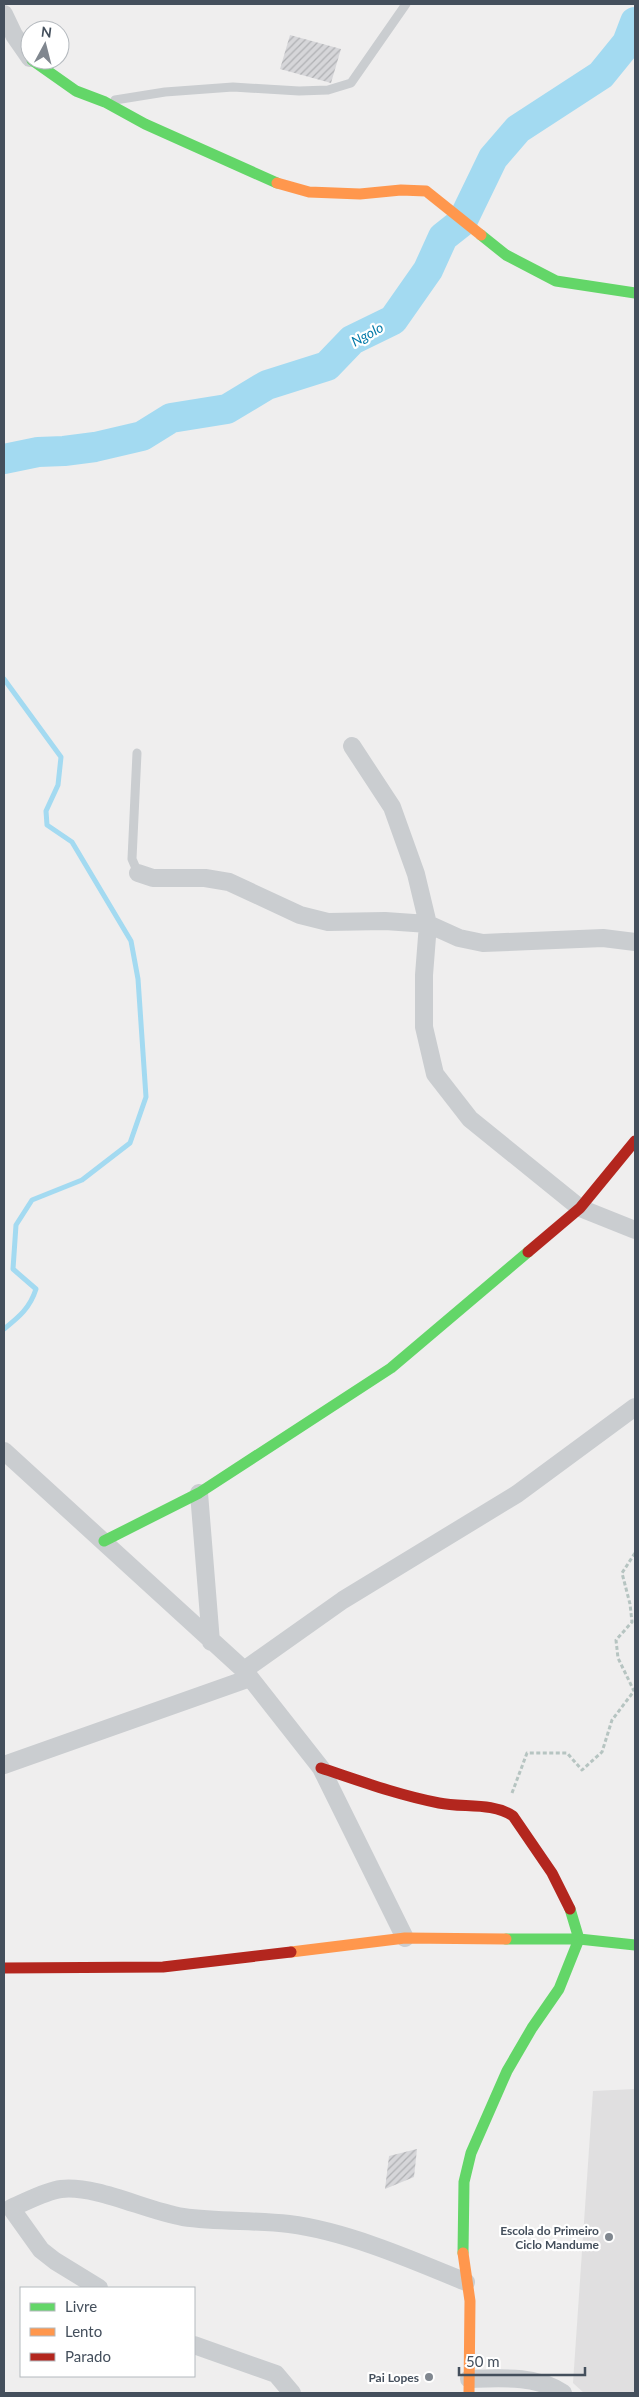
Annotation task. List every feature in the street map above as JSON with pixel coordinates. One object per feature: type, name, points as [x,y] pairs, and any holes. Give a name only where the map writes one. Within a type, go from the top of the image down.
[{"type":"street","points":[[4,14],[20,43]]},
{"type":"street","points":[[46,70],[76,91],[105,102],[145,124],[268,180],[309,192],[360,194],[402,190],[426,192],[468,223],[506,255],[556,281],[635,294]]},
{"type":"street","points":[[352,746],[392,807],[416,874],[428,924],[424,975],[424,1027],[435,1074],[470,1119],[580,1208],[635,1230]]},
{"type":"street","points":[[138,873],[153,878],[205,878],[229,882],[300,915],[328,922],[385,921],[428,924],[459,938],[483,943],[603,938],[635,942]]},
{"type":"street","points":[[104,1540],[200,1493],[391,1368],[580,1208],[635,1141]]},
{"type":"street","points":[[4,1765],[247,1674],[343,1600],[517,1494],[635,1407]]},
{"type":"street","points":[[4,1451],[104,1540],[247,1674],[320,1768],[405,1938]]},
{"type":"street","points":[[200,1493],[211,1642]]},
{"type":"street","points":[[320,1768],[420,1800],[468,1808],[495,1807],[506,1810],[513,1816],[552,1873],[570,1908],[579,1939],[559,1989],[507,2071],[471,2152],[464,2182],[463,2264],[470,2301],[469,2386],[518,2378],[553,2387],[563,2393]]},
{"type":"street","points":[[4,1968],[163,1967],[405,1938],[579,1939],[635,1945]]},
{"type":"street","points":[[97,2287],[55,2261],[41,2250],[7,2208],[61,2189],[89,2191],[183,2217],[290,2224],[324,2231],[415,2260],[466,2282]]},
{"type":"street","points":[[195,2345],[276,2374],[292,2393]]},
{"type":"lane","points":[[105,102],[165,92],[233,87],[299,91],[328,90],[351,83],[406,4]]},
{"type":"lane","points":[[137,752],[132,859],[138,873]]},
{"type":"path","points":[[506,1810],[527,1753],[567,1753],[582,1770],[602,1752],[612,1720],[634,1691],[618,1658],[616,1640],[632,1622],[630,1604],[622,1574],[635,1553]]},
{"type":"shaded area","name":"Escola do Primeiro Ciclo Mandume","points":[[635,2089],[635,2393],[584,2393],[573,2383],[593,2091]]},
{"type":"building","points":[[290,35],[341,49],[331,83],[280,69]]},
{"type":"building","points":[[417,2149],[414,2177],[385,2189],[389,2156]]},
{"type":"waterway","name":"Ngolo","points":[[4,459],[38,452],[95,447],[142,436],[171,418],[227,409],[267,385],[327,366],[352,340],[393,320],[428,270],[443,237],[462,222],[493,158],[518,129],[601,75],[627,43],[635,22]]},
{"type":"waterway","points":[[4,679],[61,757],[58,785],[46,811],[47,825],[72,842],[131,941],[138,979],[146,1097],[130,1143],[82,1180],[32,1200],[16,1225],[13,1269],[36,1289],[31,1302],[4,1329]]},
{"type":"traffic: fast","points":[[46,70],[76,91],[105,102],[145,124],[277,183]]},
{"type":"traffic: fast","points":[[481,235],[506,255],[556,281],[635,293]]},
{"type":"traffic: fast","points":[[104,1541],[199,1493],[391,1368],[528,1252]]},
{"type":"traffic: fast","points":[[463,2253],[464,2182],[471,2153],[507,2071],[532,2028],[559,1989],[579,1939],[570,1909]]},
{"type":"traffic: fast","points":[[506,1939],[579,1939],[635,1945]]},
{"type":"traffic: slow","points":[[277,183],[309,192],[360,194],[401,190],[426,191],[481,235]]},
{"type":"traffic: slow","points":[[291,1952],[405,1938],[506,1939]]},
{"type":"traffic: slow","points":[[463,2253],[470,2301],[469,2393]]},
{"type":"traffic: jam","points":[[528,1252],[580,1208],[635,1141]]},
{"type":"traffic: jam","points":[[321,1768],[409,1796],[439,1803],[487,1807],[513,1816],[552,1873],[570,1909]]},
{"type":"traffic: jam","points":[[4,1968],[163,1967],[291,1952]]},
{"type":"place","name":"Escola do Primeiro Ciclo Mandume","points":[[609,2237]]},
{"type":"place","name":"Pai Lopes","points":[[429,2377]]}]
